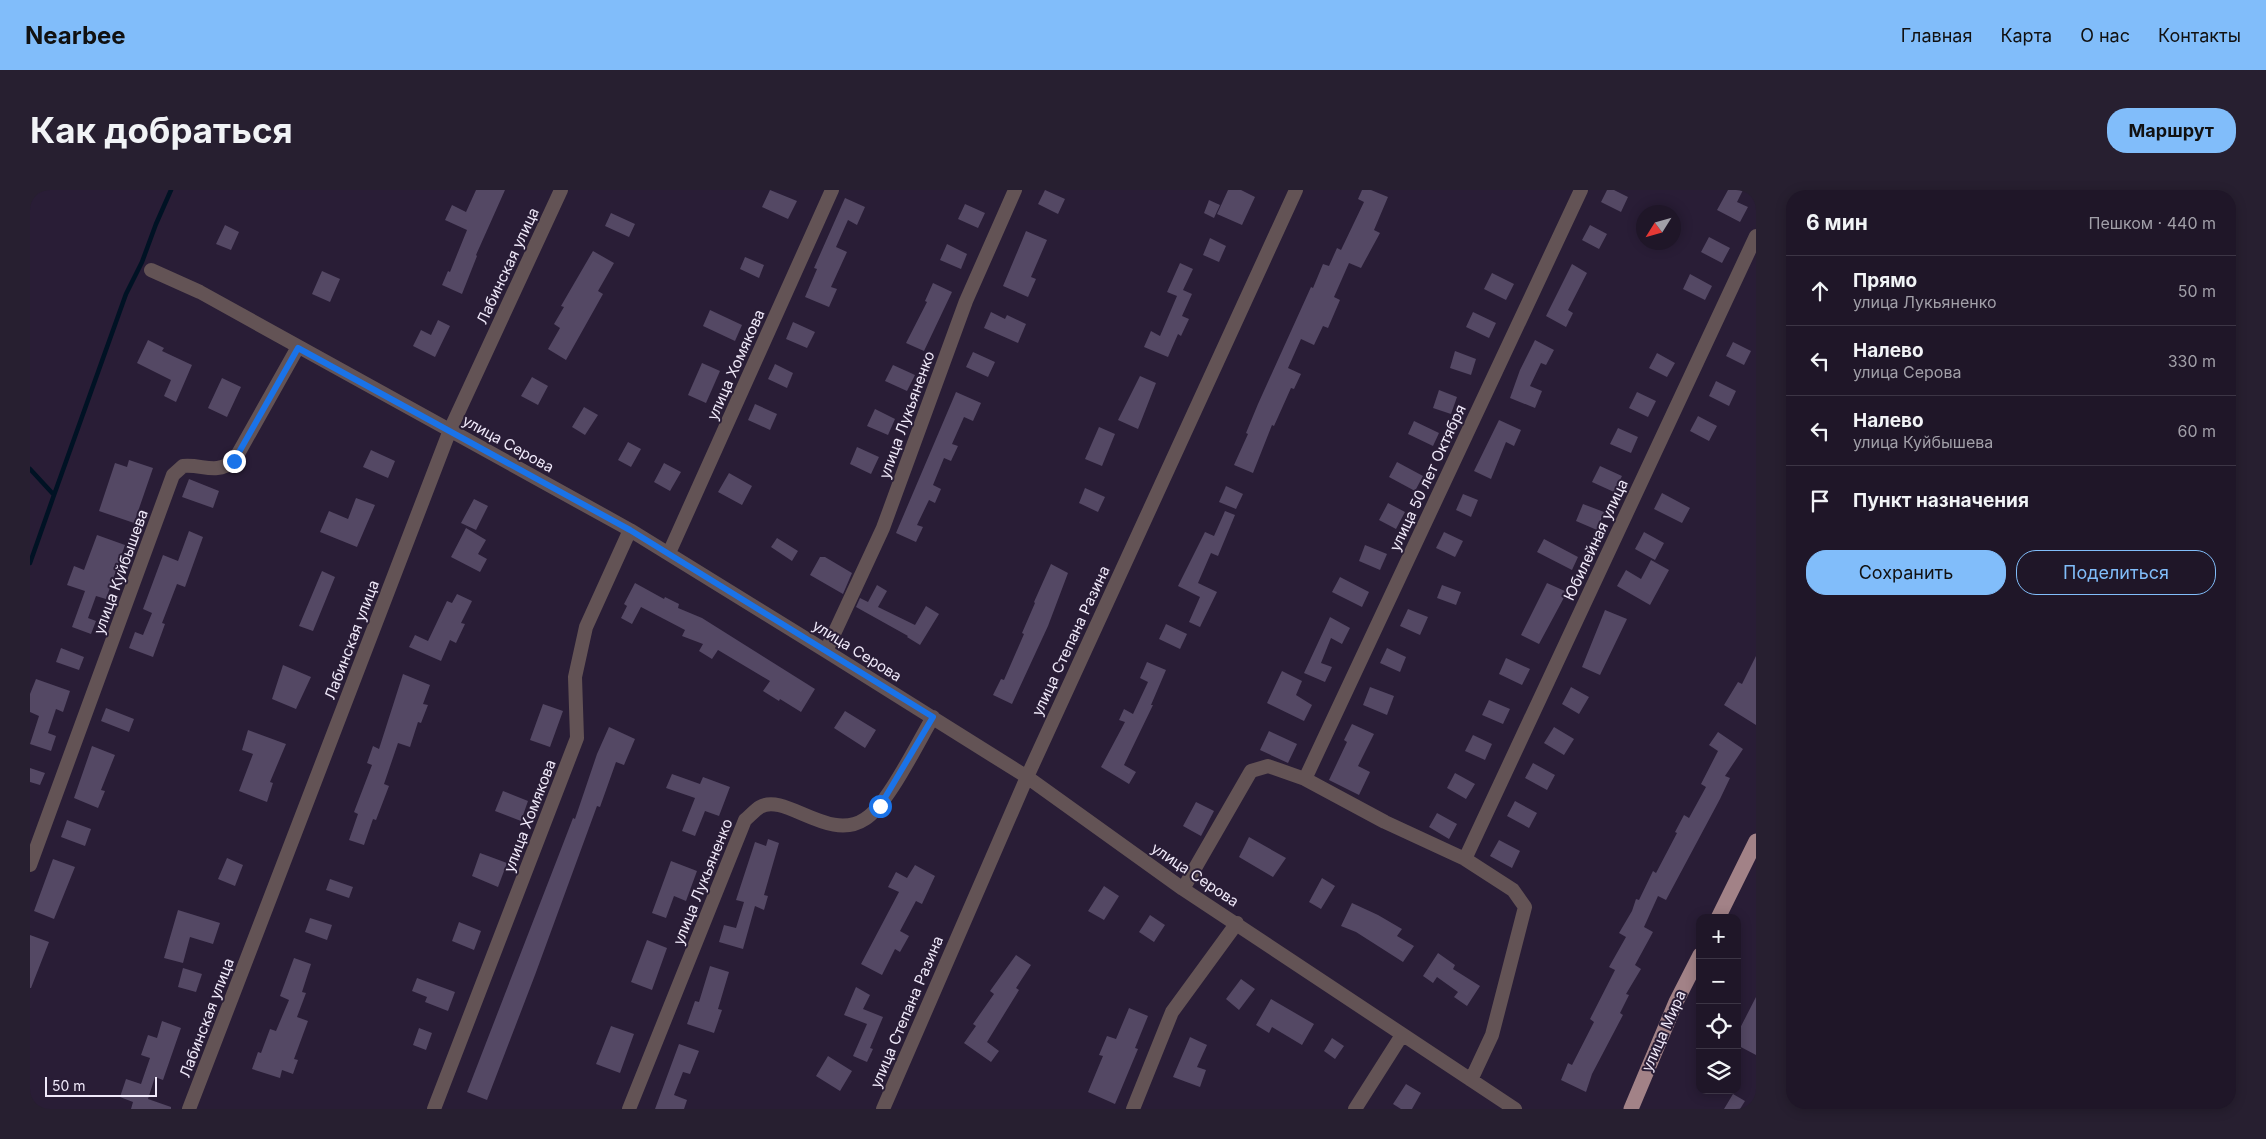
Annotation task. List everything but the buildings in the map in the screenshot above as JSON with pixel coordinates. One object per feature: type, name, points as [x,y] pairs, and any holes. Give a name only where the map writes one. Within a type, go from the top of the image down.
[{"type":"main road","points":[[1720,914],[1756,840]]},
{"type":"main road","name":"улица Мира","points":[[1631,1109],[1676,1002],[1698,959]]},
{"type":"street","name":"Лабинская улица","points":[[189,1109],[450,430],[562,190]]},
{"type":"street","name":"улица Хомякова","points":[[669,553],[832,190]]},
{"type":"street","name":"улица Лукьяненко","points":[[826,650],[883,528],[966,301],[1015,190]]},
{"type":"street","name":"улица Степана Разина","points":[[883,1109],[1027,777],[1296,190]]},
{"type":"street","name":"улица 50 лет Октября","points":[[1305,780],[1581,190]]},
{"type":"street","name":"Юбилейная улица","points":[[1465,858],[1756,236]]},
{"type":"street","name":"улица Серова","points":[[152,270],[200,292],[669,553],[1027,777],[1183,890],[1237,923],[1402,1035],[1516,1109]]},
{"type":"street","name":"улица Куйбышева","points":[[30,864],[173,475],[183,466],[195,465],[211,469],[225,468],[234,461],[298,348]]},
{"type":"street","name":"улица Хомякова","points":[[434,1109],[578,738],[574,677],[586,627],[630,530]]},
{"type":"street","name":"улица Лукьяненко","points":[[629,1109],[745,820],[761,806],[778,804],[812,819],[844,827],[865,820],[880,806],[933,717]]},
{"type":"street","points":[[1183,890],[1251,771],[1268,766],[1305,780],[1385,822],[1465,858],[1513,890],[1525,908],[1492,1035],[1471,1080]]},
{"type":"street","points":[[1133,1109],[1172,1012],[1237,923]]},
{"type":"street","points":[[1354,1109],[1402,1035]]},
{"type":"waterway","points":[[54,495],[126,294],[142,262],[171,190]]},
{"type":"waterway","points":[[30,469],[54,495],[30,563]]},
{"type":"route","points":[[234,461],[298,348],[630,530],[933,717],[880,806]]}]
